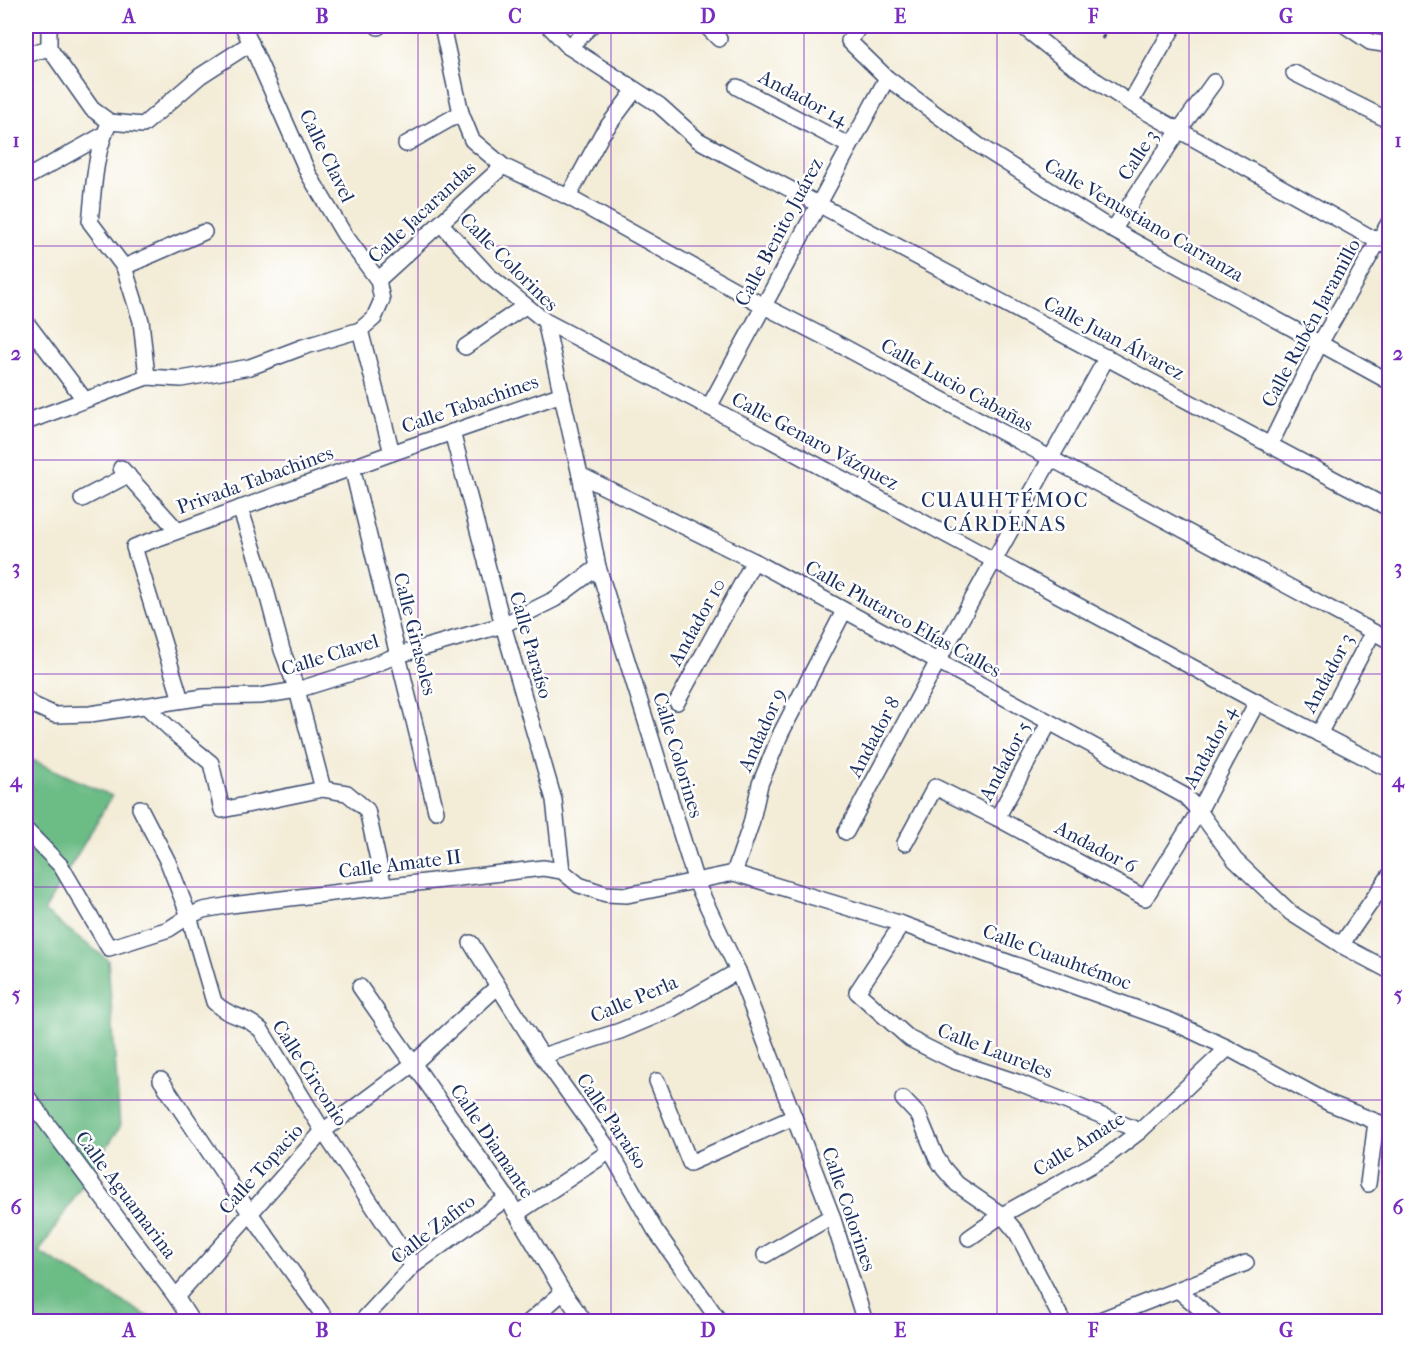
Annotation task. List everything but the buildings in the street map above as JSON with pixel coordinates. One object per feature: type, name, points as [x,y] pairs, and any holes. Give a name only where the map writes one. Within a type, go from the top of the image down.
[{"type":"street","points":[[49,26],[49,48],[106,129],[96,167],[90,222],[124,267],[141,321],[147,377]]},
{"type":"street","name":"Calle Clavel","points":[[243,26],[309,175],[344,234],[378,280]]},
{"type":"street","name":"Calle Lucio Cabañas","points":[[442,26],[461,113],[472,140],[503,166],[568,197],[764,306],[1389,641]]},
{"type":"street","name":"Calle Juan Álvarez","points":[[549,26],[569,47],[658,105],[698,140],[1389,509]]},
{"type":"street","points":[[569,47],[591,26]]},
{"type":"street","points":[[706,26],[719,39]]},
{"type":"street","name":"Calle Venustiano Carranza","points":[[860,26],[849,41],[887,78],[978,145],[1113,230],[1389,382]]},
{"type":"street","points":[[1130,103],[1174,26]]},
{"type":"street","points":[[1346,26],[1370,42],[1389,45]]},
{"type":"street","points":[[1026,27],[1066,61],[1130,103],[1178,132],[1384,245]]},
{"type":"street","points":[[26,177],[106,129],[142,124],[200,76],[251,43]]},
{"type":"street","points":[[26,55],[49,48]]},
{"type":"street","points":[[1294,73],[1389,121]]},
{"type":"street","name":"Calle Benito Juárez","points":[[709,407],[887,78]]},
{"type":"street","name":"Calle 3","points":[[1113,230],[1214,82]]},
{"type":"street","name":"Andador 14","points":[[737,87],[850,146]]},
{"type":"street","points":[[568,197],[603,134],[635,90]]},
{"type":"street","points":[[406,144],[461,113]]},
{"type":"street","name":"Calle Jacarandas","points":[[360,330],[374,318],[382,300],[378,280],[503,166]]},
{"type":"street","name":"Calle Rubén Jaramillo","points":[[1270,446],[1319,345],[1384,245],[1389,221]]},
{"type":"street","name":"Calle Colorines","points":[[441,224],[488,275],[545,321],[598,567],[696,882],[738,971],[832,1216],[865,1322]]},
{"type":"street","points":[[124,267],[204,232]]},
{"type":"street","points":[[465,348],[525,306]]},
{"type":"street","name":"Calle Genaro Vázquez","points":[[545,321],[1257,702],[1382,766]]},
{"type":"street","points":[[26,322],[84,399]]},
{"type":"street","points":[[26,422],[147,377],[181,379],[250,367],[303,347],[360,330],[392,453]]},
{"type":"street","name":"Andador 8","points":[[846,832],[1107,357]]},
{"type":"street","name":"Calle Tabachines","points":[[392,453],[562,394]]},
{"type":"street","name":"Calle Paraíso","points":[[452,432],[502,625],[554,800],[562,871]]},
{"type":"street","name":"Privada Tabachines","points":[[181,700],[134,547],[392,453]]},
{"type":"street","name":"Calle Girasoles","points":[[352,467],[436,811]]},
{"type":"street","points":[[81,499],[124,472],[177,530]]},
{"type":"street","name":"Calle Plutarco Elías Calles","points":[[580,475],[754,561],[1185,796],[1235,860],[1291,914],[1389,971]]},
{"type":"street","points":[[240,508],[261,571],[282,650],[297,690],[324,789]]},
{"type":"street","name":"Andador 10","points":[[677,702],[754,561]]},
{"type":"street","name":"Calle Clavel","points":[[26,699],[31,704],[55,715],[90,714],[204,697],[260,696],[297,690],[361,670],[398,655],[502,625],[555,599],[598,567]]},
{"type":"street","name":"Andador 9","points":[[734,873],[751,824],[760,784],[781,733],[844,611]]},
{"type":"street","name":"Andador 3","points":[[1319,734],[1373,632]]},
{"type":"street","name":"Andador 4","points":[[1199,811],[1257,702]]},
{"type":"street","points":[[147,707],[211,763],[222,810],[324,789],[347,793],[367,810],[384,887]]},
{"type":"street","name":"Andador 5","points":[[998,818],[1049,723]]},
{"type":"street","name":"Andador 6","points":[[905,843],[935,787],[998,818],[1146,898],[1199,811]]},
{"type":"street","name":"Calle Circonio","points":[[140,808],[168,862],[189,916],[214,1002],[222,1010],[233,1016],[247,1019],[261,1030],[323,1131],[413,1266]]},
{"type":"street","name":"Calle Amate II","points":[[26,830],[61,866],[109,948],[169,929],[203,910],[231,905],[543,868],[562,871]]},
{"type":"street","points":[[562,871],[579,885],[606,894],[627,896],[734,873]]},
{"type":"street","name":"Calle Cuauhtémoc","points":[[734,873],[902,924],[1171,1021],[1228,1048],[1329,1102],[1383,1125]]},
{"type":"street","points":[[1341,945],[1389,875]]},
{"type":"street","name":"Calle Laureles","points":[[902,924],[857,992],[910,1039],[954,1061],[1017,1082],[1140,1131]]},
{"type":"street","name":"Calle Paraíso","points":[[471,943],[542,1056],[610,1151],[655,1230],[720,1322]]},
{"type":"street","name":"Calle Perla","points":[[542,1056],[620,1031],[672,1009],[738,971]]},
{"type":"street","name":"Calle Diamante","points":[[360,987],[507,1198],[563,1292],[585,1322]]},
{"type":"street","name":"Calle Topacio","points":[[176,1297],[323,1131],[413,1064],[497,987]]},
{"type":"street","name":"Calle Amate","points":[[969,1238],[1002,1215],[1106,1157],[1140,1131],[1228,1048]]},
{"type":"street","points":[[161,1080],[250,1213],[328,1322]]},
{"type":"street","points":[[657,1081],[690,1163],[794,1117]]},
{"type":"street","name":"Calle Aguamarina","points":[[26,1095],[176,1297],[192,1322]]},
{"type":"street","points":[[903,1099],[919,1116],[944,1169],[957,1184],[1002,1215],[1017,1233],[1064,1322]]},
{"type":"street","points":[[1368,1184],[1383,1125]]},
{"type":"street","points":[[516,1214],[610,1151]]},
{"type":"street","name":"Calle Zafiro","points":[[361,1322],[413,1266],[507,1198]]},
{"type":"street","points":[[765,1256],[832,1216]]},
{"type":"street","points":[[1095,1322],[1246,1263]]},
{"type":"street","points":[[1178,1290],[1216,1322]]},
{"type":"street","points":[[529,1322],[563,1292]]},
{"type":"path","points":[[1102,39],[1109,26]]},
{"type":"green space","points":[[30,759],[112,796],[44,911],[108,960],[120,1127],[39,1252],[156,1321],[26,1322],[26,765]]},
{"type":"district","name":"CUAUHTÉMOC CÁRDENAS","points":[[1005,512]]}]
